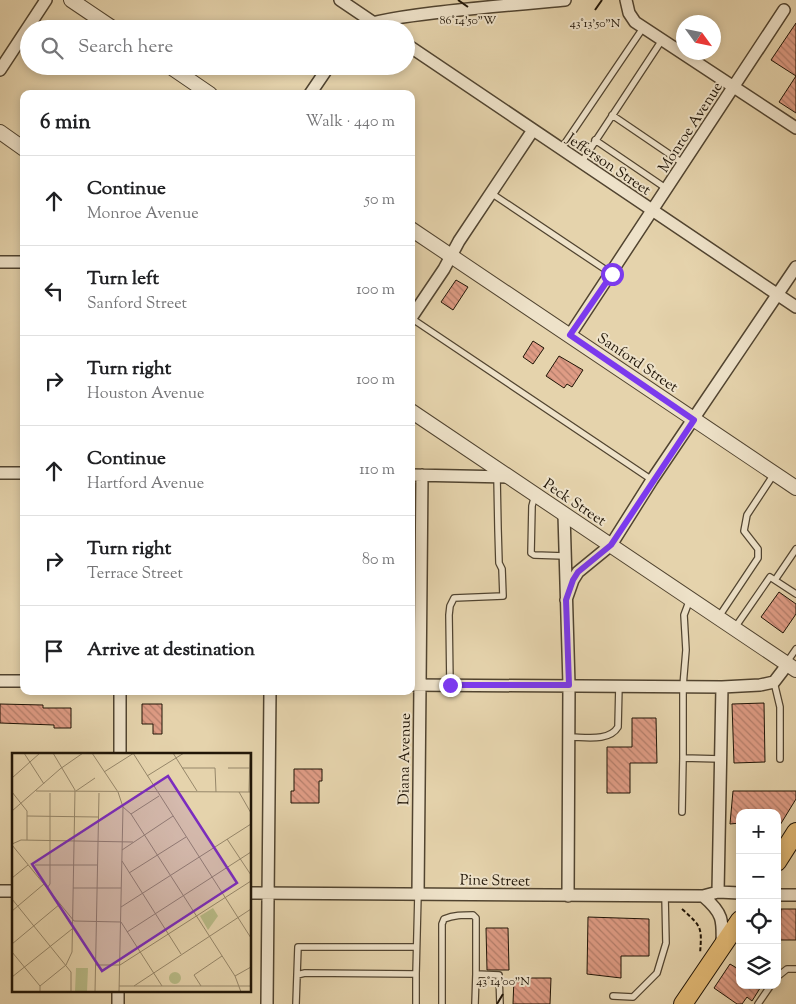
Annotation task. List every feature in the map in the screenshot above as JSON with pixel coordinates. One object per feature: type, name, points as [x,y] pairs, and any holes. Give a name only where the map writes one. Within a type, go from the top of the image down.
[{"type":"main road","points":[[781,856],[796,832]]},
{"type":"main road","points":[[682,1004],[736,926]]},
{"type":"street","points":[[33,20],[46,0]]},
{"type":"street","points":[[71,0],[101,20]]},
{"type":"street","points":[[340,0],[369,20]]},
{"type":"street","points":[[396,20],[408,16],[492,4],[565,0]]},
{"type":"street","points":[[626,0],[632,19],[643,28],[796,128]]},
{"type":"street","name":"Monroe Avenue","points":[[570,335],[612,274],[784,10]]},
{"type":"street","points":[[0,70],[20,40]]},
{"type":"street","name":"Jefferson Street","points":[[415,50],[796,307]]},
{"type":"street","points":[[183,75],[204,90]]},
{"type":"street","points":[[313,90],[323,75]]},
{"type":"street","points":[[415,312],[533,130]]},
{"type":"street","points":[[0,132],[20,146]]},
{"type":"street","name":"Sanford Street","points":[[415,232],[796,488]]},
{"type":"street","points":[[0,262],[20,262]]},
{"type":"street","points":[[566,600],[578,572],[611,545],[652,480],[796,267]]},
{"type":"street","name":"Peck Street","points":[[415,414],[503,477],[564,514],[790,666]]},
{"type":"street","points":[[0,472],[20,473]]},
{"type":"street","points":[[417,475],[503,477]]},
{"type":"street","name":"Diana Avenue","points":[[417,475],[416,685],[418,894]]},
{"type":"street","points":[[564,514],[569,685],[568,896]]},
{"type":"street","points":[[416,685],[722,687],[760,685],[774,682],[790,666]]},
{"type":"street","points":[[0,681],[20,682]]},
{"type":"street","points":[[718,892],[722,687]]},
{"type":"street","points":[[120,695],[120,753]]},
{"type":"street","points":[[267,1004],[270,695]]},
{"type":"street","name":"Pine Street","points":[[251,892],[568,896],[704,896],[718,892],[736,893]]},
{"type":"street","points":[[781,895],[796,895]]},
{"type":"street","points":[[704,896],[716,907],[721,916],[723,925],[722,946]]},
{"type":"lane","points":[[561,149],[643,28]]},
{"type":"lane","points":[[581,163],[662,40]]},
{"type":"lane","points":[[612,115],[684,164]]},
{"type":"lane","points":[[595,140],[667,190]]},
{"type":"lane","points":[[491,194],[612,274]]},
{"type":"lane","points":[[415,321],[652,480]]},
{"type":"lane","points":[[718,618],[758,558],[758,549],[744,531],[747,516],[774,474]]},
{"type":"lane","points":[[450,685],[449,615],[450,606],[454,598],[503,596],[502,569],[499,563],[499,555],[503,477]]},
{"type":"lane","points":[[535,495],[532,506],[531,553],[565,556]]},
{"type":"lane","points":[[734,629],[772,578],[796,550]]},
{"type":"lane","points":[[772,578],[796,593]]},
{"type":"lane","points":[[682,812],[686,650],[684,615],[690,599]]},
{"type":"lane","points":[[790,666],[796,649]]},
{"type":"lane","points":[[774,682],[780,707],[780,759]]},
{"type":"lane","points":[[569,737],[608,737],[615,733],[618,727],[619,685]]},
{"type":"lane","points":[[683,758],[721,759]]},
{"type":"lane","points":[[416,1004],[418,894]]},
{"type":"lane","points":[[613,996],[633,997],[657,973],[666,943],[665,896]]},
{"type":"lane","points":[[442,1004],[442,924],[444,919],[460,915],[473,915],[476,918],[475,1004]]},
{"type":"lane","points":[[296,1004],[298,947],[416,947]]},
{"type":"lane","points":[[781,974],[787,969],[796,969]]},
{"type":"lane","points":[[297,975],[305,973],[416,974]]},
{"type":"lane","points":[[476,974],[499,975],[500,1004]]},
{"type":"lane","points":[[758,1004],[768,989]]},
{"type":"path","points":[[682,909],[699,924],[701,935],[700,955]]},
{"type":"building","points":[[796,23],[796,76],[771,60]]},
{"type":"building","points":[[796,76],[796,113],[779,102]]},
{"type":"building","points":[[456,280],[468,287],[453,310],[441,302]]},
{"type":"building","points":[[533,341],[544,348],[533,364],[523,357]]},
{"type":"building","points":[[559,356],[583,370],[572,387],[567,384],[564,388],[546,376]]},
{"type":"building","points":[[779,592],[796,604],[796,614],[783,633],[761,617]]},
{"type":"building","points":[[764,703],[765,762],[734,763],[732,704]]},
{"type":"building","points":[[0,704],[43,705],[43,708],[71,708],[71,728],[54,728],[54,725],[0,723]]},
{"type":"building","points":[[142,704],[162,704],[162,734],[153,734],[153,724],[142,724]]},
{"type":"building","points":[[632,718],[656,718],[657,763],[630,763],[630,793],[607,793],[607,747],[632,747]]},
{"type":"building","points":[[294,769],[322,769],[322,781],[319,781],[319,803],[291,803],[291,791],[294,791]]},
{"type":"building","points":[[733,791],[796,791],[796,799],[781,823],[781,809],[736,809],[736,823],[730,824]]},
{"type":"building","points":[[781,909],[796,909],[796,940],[781,940]]},
{"type":"building","points":[[588,917],[649,919],[649,956],[621,956],[621,978],[587,974]]},
{"type":"building","points":[[486,928],[508,928],[509,970],[487,970]]},
{"type":"building","points":[[730,964],[736,968],[736,989],[760,989],[752,1001],[747,997],[742,1004],[737,1004],[714,988]]},
{"type":"building","points":[[514,978],[551,978],[550,1004],[513,1004]]},
{"type":"route","points":[[450,685],[569,685],[566,600],[573,580],[578,572],[611,545],[652,480],[694,420],[570,335],[612,274]]}]
